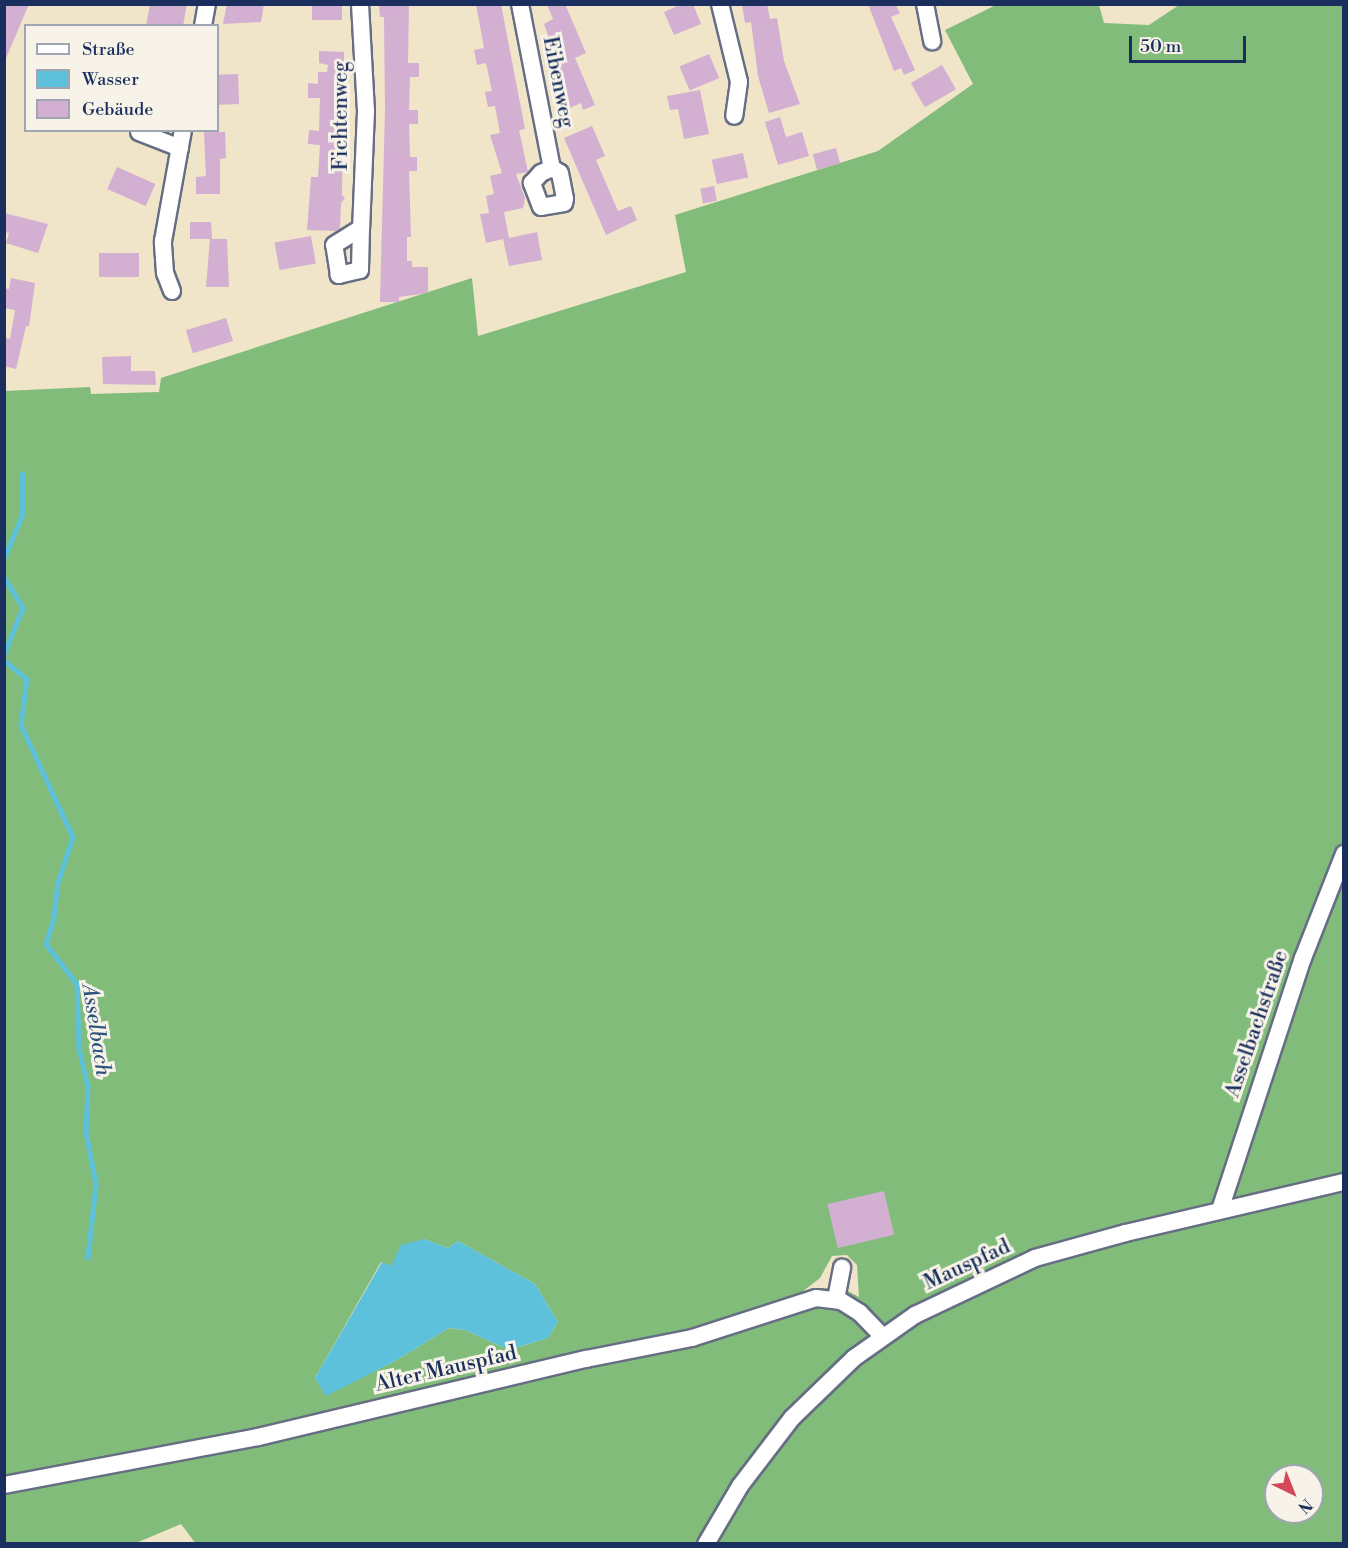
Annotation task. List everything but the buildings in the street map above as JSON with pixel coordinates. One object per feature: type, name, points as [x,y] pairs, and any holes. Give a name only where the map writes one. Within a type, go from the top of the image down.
[{"type":"street","points":[[203,24],[207,4]]},
{"type":"street","name":"Fichtenweg","points":[[360,4],[366,111],[361,228]]},
{"type":"street","name":"Eibenweg","points":[[520,4],[552,168]]},
{"type":"street","points":[[720,4],[739,82],[734,116]]},
{"type":"street","points":[[925,4],[932,41]]},
{"type":"street","points":[[139,132],[180,148]]},
{"type":"street","points":[[172,291],[165,273],[163,241],[183,132]]},
{"type":"street","name":"Asselbachstraße","points":[[1220,1210],[1299,969],[1344,854]]},
{"type":"street","name":"Mauspfad","points":[[706,1544],[740,1486],[792,1418],[832,1377],[882,1336],[950,1296],[1035,1258],[1220,1210],[1344,1182]]},
{"type":"street","points":[[842,1268],[836,1299],[860,1313],[882,1336]]},
{"type":"street","name":"Alter Mauspfad","points":[[4,1485],[258,1437],[585,1359],[692,1338],[816,1298],[836,1299]]},
{"type":"green space","points":[[996,5],[1099,5],[1104,23],[1149,25],[1179,5],[1343,5],[1343,1543],[196,1544],[181,1524],[136,1543],[5,1544],[5,391],[90,387],[91,394],[159,392],[161,378],[472,278],[478,336],[686,272],[675,215],[878,151],[973,84],[945,30]],"holes":[[[424,1239],[448,1248],[458,1241],[535,1284],[558,1322],[548,1338],[509,1350],[465,1330],[449,1328],[395,1361],[326,1395],[315,1378],[381,1262],[391,1266]],[[847,1255],[857,1265],[859,1297],[839,1286],[802,1292],[820,1278],[832,1256]]]},
{"type":"water","points":[[424,1239],[448,1248],[458,1241],[535,1284],[558,1322],[548,1338],[509,1350],[465,1330],[449,1328],[395,1361],[326,1396],[315,1378],[382,1262],[391,1266],[401,1245]]},
{"type":"waterway","name":"Asselbach","points":[[4,558],[22,515],[22,474]]},
{"type":"waterway","name":"Asselbach","points":[[4,577],[23,608],[4,655]]},
{"type":"waterway","name":"Asselbach","points":[[4,660],[27,679],[21,725],[73,837],[58,883],[54,918],[46,944],[77,984],[79,1048],[88,1086],[86,1132],[96,1184],[88,1258]]}]
